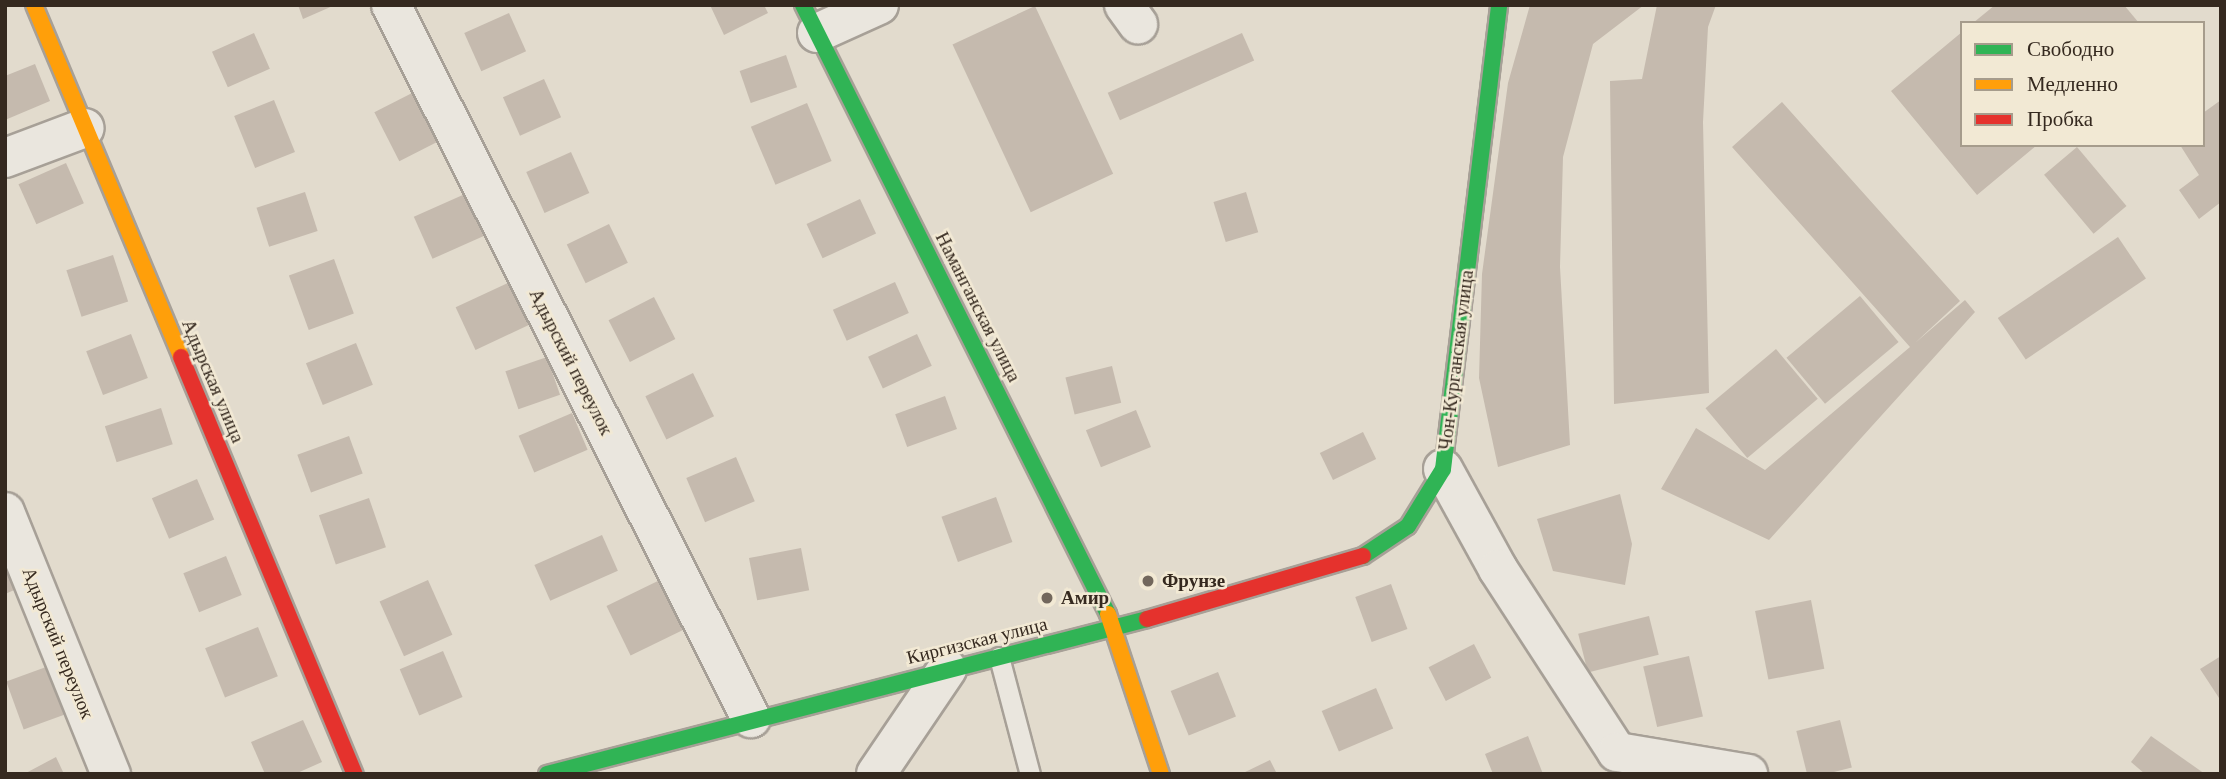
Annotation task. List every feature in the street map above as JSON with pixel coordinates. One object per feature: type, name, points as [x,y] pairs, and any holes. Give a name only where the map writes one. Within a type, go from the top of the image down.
[{"type":"street","name":"Адырская улица","points":[[34,5],[355,774]]},
{"type":"street","name":"Адырский переулок","points":[[391,5],[751,718]]},
{"type":"street","points":[[810,19],[880,5]]},
{"type":"street","name":"Чон-Курганская улица","points":[[1499,5],[1443,469],[1498,569],[1617,763],[1748,774]]},
{"type":"street","name":"Наманганская улица","points":[[810,19],[1115,628]]},
{"type":"street","points":[[5,158],[85,128]]},
{"type":"street","name":"Киргизская улица","points":[[547,774],[751,718],[1115,628],[1357,561],[1408,526],[1443,469]]},
{"type":"street","name":"Адырский переулок","points":[[5,512],[111,774]]},
{"type":"street","points":[[1115,628],[1161,774]]},
{"type":"street","points":[[876,774],[947,669]]},
{"type":"lane","points":[[999,657],[1030,774]]},
{"type":"building","points":[[298,5],[335,5],[303,19]]},
{"type":"building","points":[[710,5],[764,5],[768,13],[724,35]]},
{"type":"building","points":[[1530,5],[1644,5],[1593,44],[1563,157],[1560,267],[1570,445],[1498,467],[1479,378],[1482,274],[1508,83]]},
{"type":"building","points":[[1657,5],[1716,5],[1708,27],[1703,122],[1709,393],[1614,404],[1610,81],[1642,79]]},
{"type":"building","points":[[1995,5],[2124,5],[2137,21],[1975,21]]},
{"type":"building","points":[[1035,6],[1113,174],[1031,212],[953,44]]},
{"type":"building","points":[[509,13],[526,51],[481,71],[464,33]]},
{"type":"building","points":[[254,33],[270,69],[228,87],[212,52]]},
{"type":"building","points":[[1242,33],[1254,60],[1120,120],[1108,93]]},
{"type":"building","points":[[1960,34],[1960,147],[2035,147],[1977,195],[1891,91]]},
{"type":"building","points":[[786,55],[797,87],[751,103],[740,71]]},
{"type":"building","points":[[35,64],[50,101],[5,120],[5,76]]},
{"type":"building","points":[[544,79],[561,117],[520,136],[503,97]]},
{"type":"building","points":[[418,90],[443,139],[399,161],[374,112]]},
{"type":"building","points":[[274,100],[295,152],[255,168],[234,116]]},
{"type":"building","points":[[2221,100],[2221,202],[2199,219],[2179,190],[2199,175],[2181,147],[2205,147],[2205,112]]},
{"type":"building","points":[[1782,102],[1960,301],[1915,343],[1965,300],[1975,312],[1769,540],[1661,489],[1696,428],[1765,470],[1910,347],[1732,147]]},
{"type":"building","points":[[807,103],[832,161],[775,185],[751,127]]},
{"type":"building","points":[[2077,147],[2126,206],[2094,234],[2044,175]]},
{"type":"building","points":[[571,152],[589,193],[545,213],[526,172]]},
{"type":"building","points":[[66,163],[84,203],[36,224],[18,184]]},
{"type":"building","points":[[305,192],[318,231],[269,247],[256,208]]},
{"type":"building","points":[[1246,192],[1258,232],[1226,242],[1213,202]]},
{"type":"building","points":[[465,194],[484,236],[433,259],[414,217]]},
{"type":"building","points":[[860,199],[876,233],[823,258],[807,224]]},
{"type":"building","points":[[609,224],[628,263],[586,283],[567,245]]},
{"type":"building","points":[[2118,237],[2146,278],[2026,360],[1998,318]]},
{"type":"building","points":[[113,255],[128,302],[82,317],[66,270]]},
{"type":"building","points":[[334,259],[354,314],[309,330],[289,275]]},
{"type":"building","points":[[510,282],[530,325],[475,350],[456,307]]},
{"type":"building","points":[[895,282],[909,313],[847,341],[833,310]]},
{"type":"building","points":[[1860,296],[1899,342],[1825,404],[1786,358]]},
{"type":"building","points":[[654,297],[675,339],[630,362],[609,320]]},
{"type":"building","points":[[131,334],[148,378],[103,395],[86,351]]},
{"type":"building","points":[[917,334],[932,366],[883,389],[868,357]]},
{"type":"building","points":[[356,343],[373,385],[323,405],[306,363]]},
{"type":"building","points":[[1776,349],[1818,399],[1747,458],[1706,408]]},
{"type":"building","points":[[547,357],[560,395],[518,409],[505,371]]},
{"type":"building","points":[[1112,366],[1121,403],[1075,414],[1065,378]]},
{"type":"building","points":[[693,373],[714,416],[666,439],[645,396]]},
{"type":"building","points":[[945,396],[957,429],[907,447],[895,414]]},
{"type":"building","points":[[161,408],[173,444],[117,462],[105,426]]},
{"type":"building","points":[[1136,410],[1151,447],[1101,467],[1086,430]]},
{"type":"building","points":[[572,413],[588,450],[534,472],[519,436]]},
{"type":"building","points":[[1363,432],[1376,459],[1333,480],[1320,453]]},
{"type":"building","points":[[349,436],[363,474],[311,492],[297,455]]},
{"type":"building","points":[[736,457],[755,501],[705,522],[686,478]]},
{"type":"building","points":[[197,479],[214,520],[169,539],[152,498]]},
{"type":"building","points":[[1620,494],[1632,544],[1625,585],[1553,571],[1537,519]]},
{"type":"building","points":[[996,497],[1012,542],[958,562],[941,517]]},
{"type":"building","points":[[369,498],[386,547],[336,564],[319,515]]},
{"type":"building","points":[[602,535],[618,571],[550,601],[534,565]]},
{"type":"building","points":[[801,548],[809,590],[757,600],[749,558]]},
{"type":"building","points":[[5,556],[19,588],[5,594]]},
{"type":"building","points":[[226,556],[242,595],[199,612],[183,573]]},
{"type":"building","points":[[664,578],[688,627],[631,655],[606,606]]},
{"type":"building","points":[[428,580],[452,635],[404,656],[380,602]]},
{"type":"building","points":[[1391,584],[1407,629],[1372,642],[1355,597]]},
{"type":"building","points":[[1811,600],[1824,669],[1768,680],[1755,611]]},
{"type":"building","points":[[1649,616],[1659,655],[1588,672],[1578,634]]},
{"type":"building","points":[[258,627],[278,676],[225,697],[205,648]]},
{"type":"building","points":[[1474,644],[1491,678],[1446,701],[1429,667]]},
{"type":"building","points":[[443,651],[463,697],[419,715],[400,669]]},
{"type":"building","points":[[1689,656],[1703,716],[1657,727],[1643,667]]},
{"type":"building","points":[[2221,656],[2221,701],[2200,669]]},
{"type":"building","points":[[57,663],[74,711],[24,729],[6,681]]},
{"type":"building","points":[[1218,672],[1236,717],[1189,736],[1171,691]]},
{"type":"building","points":[[1376,688],[1393,729],[1339,752],[1322,711]]},
{"type":"building","points":[[303,720],[322,762],[295,774],[265,774],[251,742]]},
{"type":"building","points":[[1840,720],[1852,768],[1826,774],[1807,774],[1796,731]]},
{"type":"building","points":[[1528,736],[1543,774],[1493,774],[1485,754]]},
{"type":"building","points":[[2151,736],[2205,774],[2145,774],[2131,762]]},
{"type":"building","points":[[56,757],[64,774],[24,774]]},
{"type":"building","points":[[1270,760],[1277,774],[1241,774]]},
{"type":"traffic: fast","points":[[803,5],[1108,614]]},
{"type":"traffic: fast","points":[[1363,556],[1408,526],[1443,469],[1499,5]]},
{"type":"traffic: fast","points":[[547,774],[1147,619]]},
{"type":"traffic: slow","points":[[34,5],[181,357]]},
{"type":"traffic: slow","points":[[1108,614],[1161,774]]},
{"type":"traffic: jam","points":[[181,357],[355,774]]},
{"type":"traffic: jam","points":[[1147,619],[1363,556]]},
{"type":"place","name":"Фрунзе","points":[[1148,581]]},
{"type":"place","name":"Амир","points":[[1047,598]]}]
